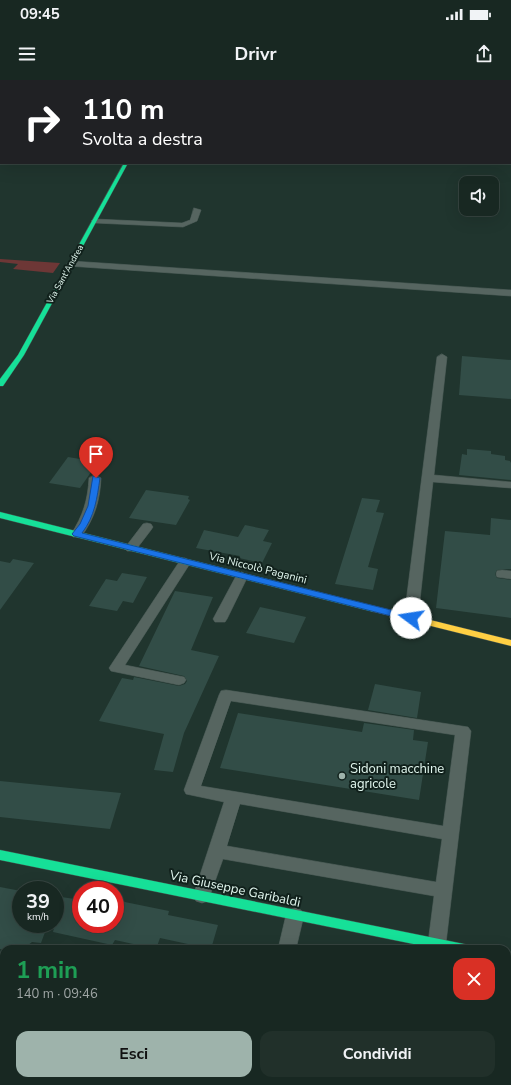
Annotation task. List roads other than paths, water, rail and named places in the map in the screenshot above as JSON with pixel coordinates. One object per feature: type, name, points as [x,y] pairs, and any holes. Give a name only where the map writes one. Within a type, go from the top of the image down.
[{"type":"street","name":"Via Sant'Andrea","points":[[0,384],[5,370],[71,264],[125,164]]},
{"type":"street","name":"Via Niccolò Paganini","points":[[0,515],[511,643]]},
{"type":"street","name":"Via Giuseppe Garibaldi","points":[[0,855],[446,945]]},
{"type":"lane","points":[[95,221],[183,225],[193,221],[197,210]]},
{"type":"lane","points":[[71,264],[511,293]]},
{"type":"lane","points":[[411,618],[442,357]]},
{"type":"lane","points":[[77,534],[84,525],[92,506],[96,478]]},
{"type":"lane","points":[[428,478],[511,485]]},
{"type":"lane","points":[[131,548],[146,527]]},
{"type":"lane","points":[[179,680],[116,668],[185,562]]},
{"type":"lane","points":[[220,619],[242,576]]},
{"type":"lane","points":[[437,943],[463,731],[226,695],[192,790],[450,834]]},
{"type":"lane","points":[[202,896],[234,797]]},
{"type":"lane","points":[[217,851],[443,890]]},
{"type":"lane","points":[[288,945],[295,915]]},
{"type":"place","name":"Sidoni macchine agricole","points":[[342,776]]}]
